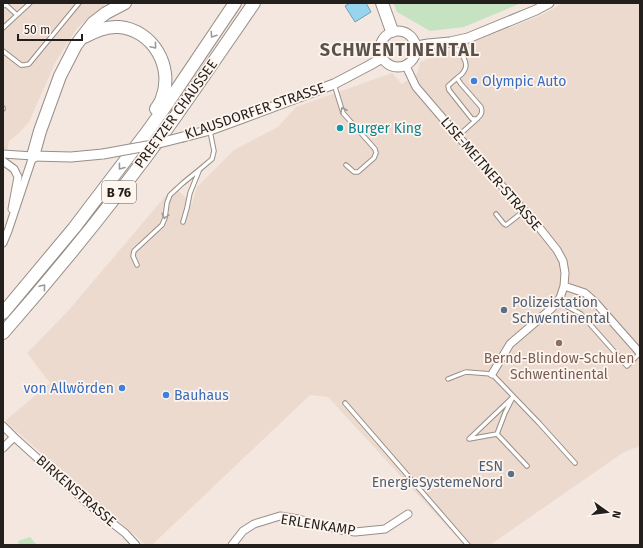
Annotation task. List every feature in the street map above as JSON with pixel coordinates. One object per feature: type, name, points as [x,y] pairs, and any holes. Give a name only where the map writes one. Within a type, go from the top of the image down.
[{"type":"highway","points":[[33,156],[40,131],[60,76],[71,53],[93,23],[106,13],[124,3]]},
{"type":"highway","name":"PREETZER CHAUSSEE","points":[[3,313],[74,228],[144,136],[235,3]]},
{"type":"highway","name":"PREETZER CHAUSSEE","points":[[3,333],[78,245],[125,185],[166,130],[254,3]]},
{"type":"highway","points":[[382,3],[392,32]]},
{"type":"highway","name":"B 76","points":[[81,38],[94,31],[120,27],[134,31],[146,38],[159,53],[165,71],[165,84],[162,98],[144,136]]},
{"type":"street","points":[[417,46],[468,38],[536,10],[549,3]]},
{"type":"street","points":[[398,30],[412,36],[417,46],[417,52],[411,62],[406,66],[400,67],[390,65],[382,58],[380,47],[381,42],[388,34],[398,30]]},
{"type":"street","name":"KLAUSDORFER STRASSE","points":[[3,154],[71,157],[103,154],[147,146],[183,137],[210,130],[334,84],[382,58]]},
{"type":"street","name":"LISE-MEITNER-STRASSE","points":[[406,66],[416,87],[557,250],[563,261],[565,273],[564,286],[560,298],[552,308],[510,344],[492,374]]},
{"type":"street","points":[[3,242],[33,156]]},
{"type":"street","points":[[3,161],[14,169],[18,178],[8,231]]},
{"type":"street","points":[[564,286],[585,293],[595,302],[640,353]]},
{"type":"street","name":"BIRKENSTRASSE","points":[[3,426],[87,503],[125,532],[136,545]]},
{"type":"street","points":[[3,448],[14,437]]},
{"type":"street","name":"ERLENKAMP","points":[[232,545],[243,531],[254,524],[280,516],[355,532],[385,529],[408,514]]},
{"type":"lane","points":[[3,28],[30,3]]},
{"type":"lane","points":[[3,51],[21,65],[24,66],[29,64],[79,3]]},
{"type":"lane","points":[[4,4],[17,15]]},
{"type":"lane","points":[[450,42],[465,59],[466,67],[464,71],[448,86],[449,90],[472,120],[477,120]]},
{"type":"lane","points":[[457,78],[481,107],[482,112],[477,120],[458,136]]},
{"type":"lane","points":[[334,84],[343,113],[375,149],[376,153],[374,158],[358,172],[354,172],[346,165]]},
{"type":"lane","points":[[137,265],[133,256],[134,251],[162,225],[170,195],[212,159],[214,151],[210,130]]},
{"type":"lane","points":[[183,222],[190,193],[199,170]]},
{"type":"lane","points":[[496,214],[506,225],[524,211]]},
{"type":"lane","points":[[557,301],[581,314],[627,366],[640,353]]},
{"type":"lane","points":[[448,379],[466,372],[492,374],[575,463]]},
{"type":"lane","points":[[497,434],[513,397]]},
{"type":"lane","points":[[497,434],[469,439],[513,397]]},
{"type":"lane","points":[[345,403],[468,545]]},
{"type":"lane","points":[[497,434],[526,466]]},
{"type":"shaded area","points":[[3,3],[107,3],[77,28],[55,63],[29,122],[9,141],[3,177]]},
{"type":"shaded area","points":[[563,3],[640,3],[640,446],[624,452],[490,545],[464,545],[328,397],[310,395],[152,545],[146,545],[5,421],[50,383],[27,353],[68,311],[174,186],[192,204],[197,187],[234,150],[278,127],[296,107],[392,73],[402,84],[417,74],[420,62],[542,15]]},
{"type":"green space","points":[[393,3],[521,3],[464,27],[430,31],[397,12]]},
{"type":"green space","points":[[30,537],[37,545],[19,545],[18,541]]},
{"type":"water","points":[[350,3],[366,3],[371,12],[355,22],[345,6]]},
{"type":"place","name":"Olympic Auto","points":[[474,81]]},
{"type":"place","name":"Burger King","points":[[340,128]]},
{"type":"place","name":"Polizeistation Schwentinental","points":[[504,310]]},
{"type":"place","name":"Bernd-Blindow-Schulen Schwentinental","points":[[559,343]]},
{"type":"place","name":"von Allwörden","points":[[122,388]]},
{"type":"place","name":"Bauhaus","points":[[166,395]]},
{"type":"place","name":"ESN EnergieSystemeNord","points":[[511,474]]},
{"type":"district","name":"SCHWENTINENTAL","points":[[400,50]]}]
